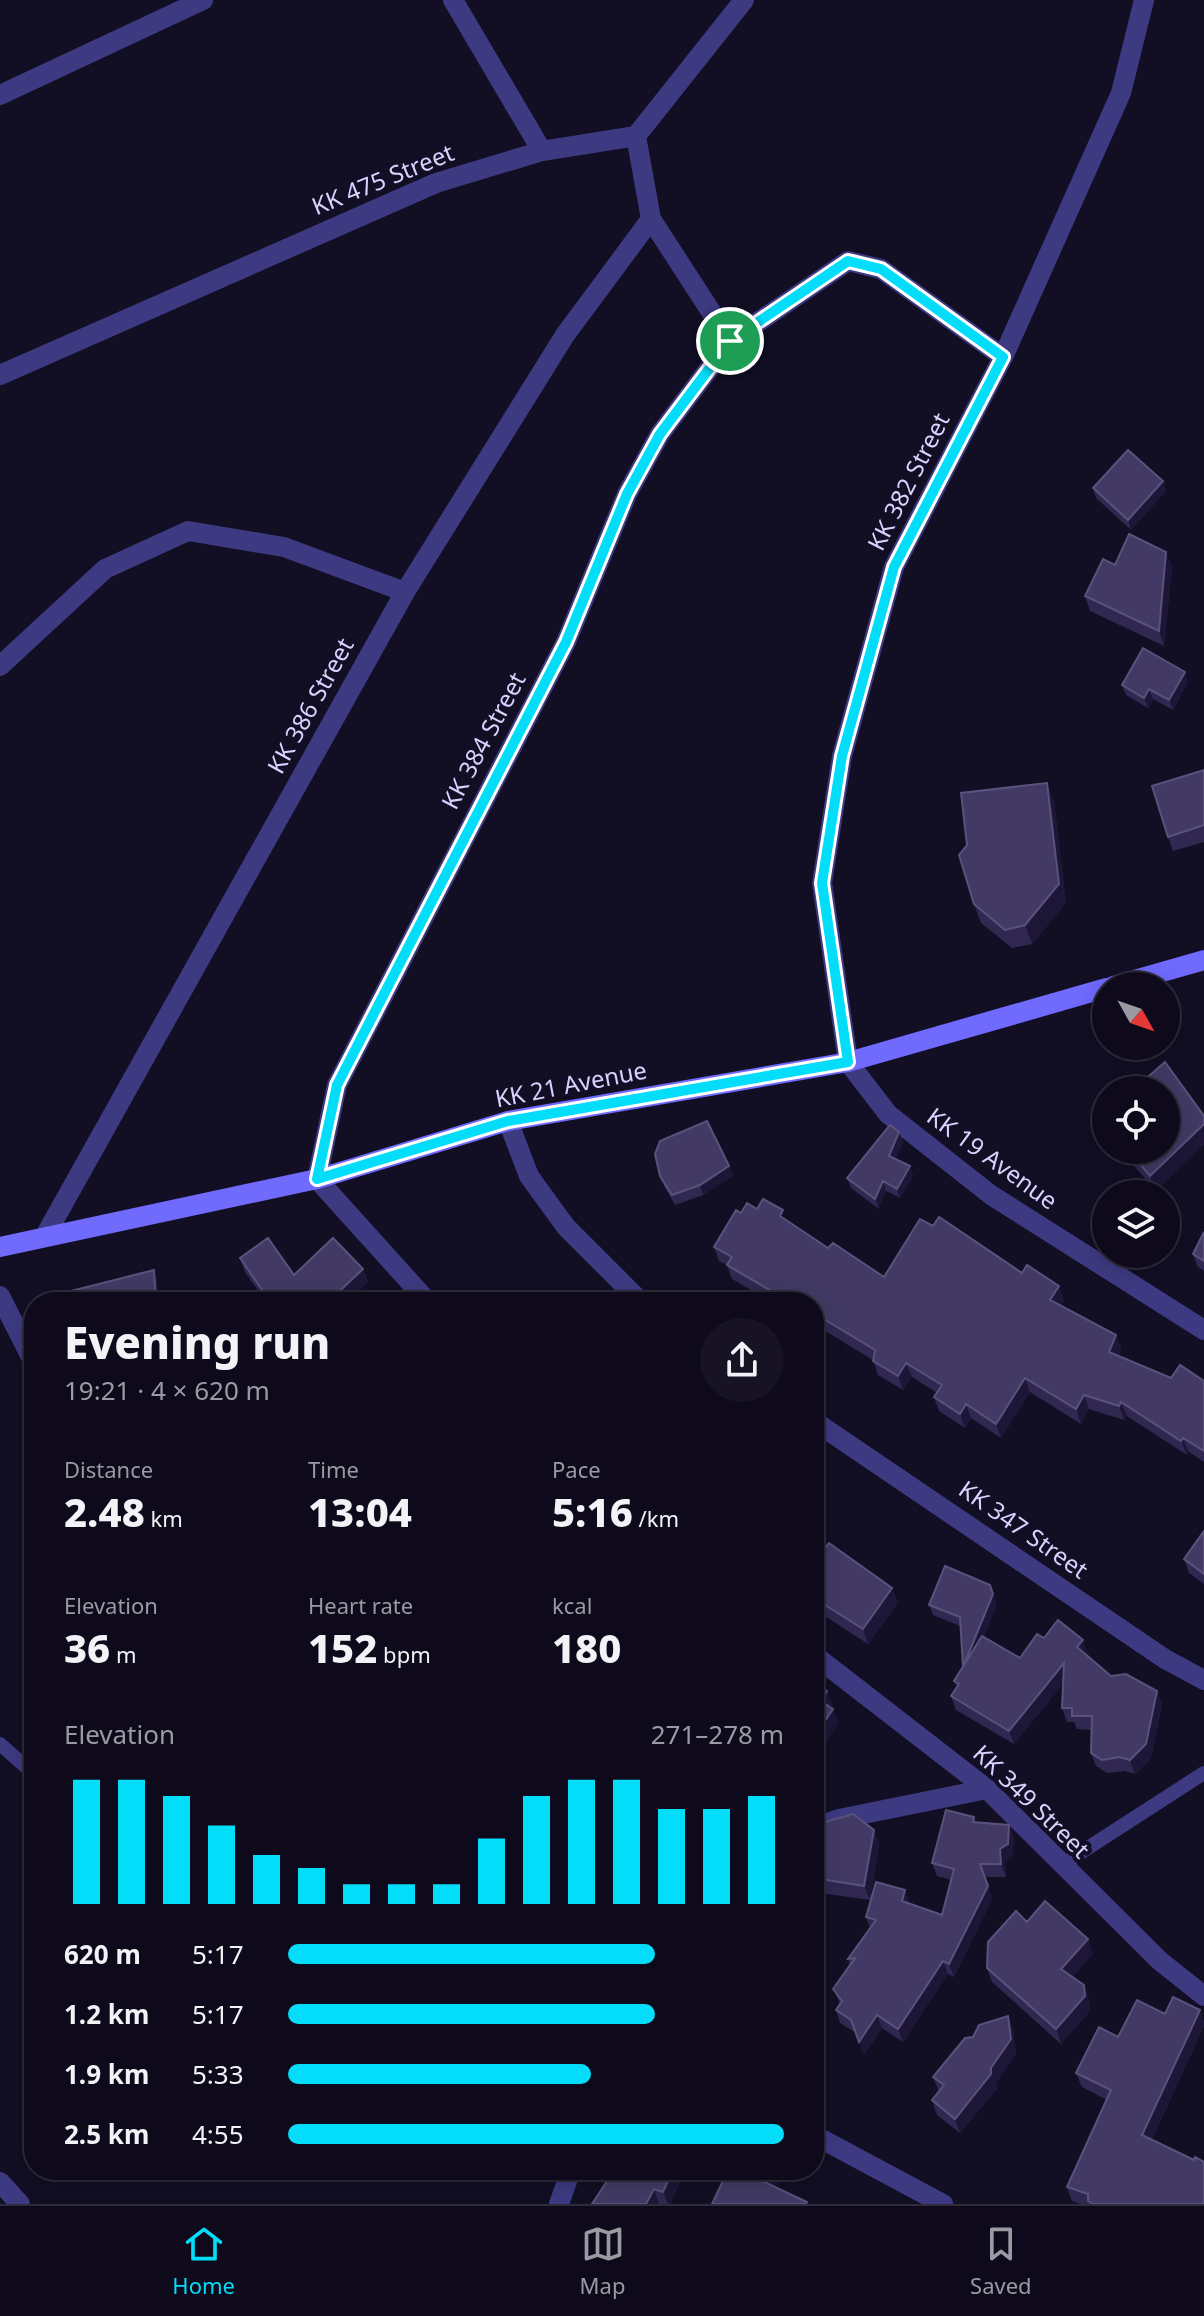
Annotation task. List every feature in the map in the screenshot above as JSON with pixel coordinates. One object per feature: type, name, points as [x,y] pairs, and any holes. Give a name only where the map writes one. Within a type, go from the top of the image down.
[{"type":"main road","points":[[1162,972],[1204,960]]},
{"type":"main road","name":"KK 21 Avenue","points":[[0,1247],[317,1179],[508,1121],[848,1062],[1092,992]]},
{"type":"street","points":[[0,95],[203,0]]},
{"type":"street","points":[[453,0],[542,151]]},
{"type":"street","points":[[730,341],[651,219],[636,136],[744,0]]},
{"type":"street","name":"KK 382 Street","points":[[848,1062],[822,883],[842,756],[894,567],[1003,357],[1121,93],[1144,0]]},
{"type":"street","name":"KK 475 Street","points":[[0,375],[436,183],[542,151],[636,136]]},
{"type":"street","name":"KK 386 Street","points":[[45,1236],[405,592],[565,335],[651,219]]},
{"type":"street","name":"KK 384 Street","points":[[317,1179],[337,1085],[566,642],[627,494],[660,434],[730,341],[848,261],[881,269],[1003,357]]},
{"type":"street","points":[[0,666],[105,569],[188,531],[284,547],[405,592]]},
{"type":"street","name":"KK 19 Avenue","points":[[848,1062],[888,1114],[991,1195],[1204,1330]]},
{"type":"street","points":[[508,1121],[529,1176],[566,1227],[631,1292]]},
{"type":"street","points":[[317,1179],[419,1292]]},
{"type":"street","points":[[0,1296],[24,1343]]},
{"type":"street","name":"KK 347 Street","points":[[824,1428],[1165,1659],[1204,1680]]},
{"type":"street","name":"KK 349 Street","points":[[824,1663],[987,1789],[1160,1961],[1204,1996]]},
{"type":"street","points":[[824,1824],[987,1789]]},
{"type":"street","points":[[824,2140],[943,2204]]},
{"type":"street","points":[[559,2204],[567,2180]]},
{"type":"street","points":[[0,2182],[20,2204]]},
{"type":"lane","points":[[0,1744],[24,1765]]},
{"type":"lane","points":[[1063,1864],[1204,1773]]},
{"type":"building","points":[[1128,450],[1163,481],[1128,520],[1093,488]]},
{"type":"building","points":[[1129,534],[1166,552],[1159,631],[1085,596],[1103,559],[1115,565]]},
{"type":"building","points":[[1143,648],[1185,672],[1169,700],[1149,689],[1144,698],[1122,685]]},
{"type":"building","points":[[1204,770],[1204,825],[1168,837],[1152,786]]},
{"type":"building","points":[[1047,783],[1059,884],[1025,925],[1005,930],[974,904],[959,855],[967,845],[961,793]]},
{"type":"building","points":[[1165,1062],[1175,1076],[1149,1076]]},
{"type":"building","points":[[1180,1083],[1204,1116],[1204,1124],[1180,1147]]},
{"type":"building","points":[[707,1121],[729,1166],[700,1185],[672,1195],[660,1176],[655,1154],[660,1141]]},
{"type":"building","points":[[890,1125],[899,1132],[889,1156],[910,1166],[897,1189],[883,1181],[875,1199],[847,1178]]},
{"type":"building","points":[[1140,1164],[1162,1164],[1150,1176]]},
{"type":"building","points":[[763,1199],[783,1210],[780,1216],[828,1248],[833,1243],[884,1277],[920,1219],[933,1226],[939,1217],[1022,1273],[1027,1265],[1059,1286],[1050,1300],[1116,1335],[1109,1352],[1171,1378],[1180,1365],[1204,1381],[1204,1451],[1183,1438],[1181,1441],[1121,1402],[1119,1406],[1084,1395],[1076,1409],[1025,1378],[996,1424],[966,1404],[960,1414],[934,1397],[942,1385],[906,1363],[898,1376],[873,1361],[875,1350],[824,1319],[824,1292],[773,1292],[727,1265],[732,1257],[714,1247],[736,1210],[741,1213],[747,1203],[757,1209]]},
{"type":"building","points":[[1204,1232],[1204,1261],[1193,1254]]},
{"type":"building","points":[[268,1238],[294,1275],[333,1238],[363,1269],[339,1292],[263,1292],[240,1258]]},
{"type":"building","points":[[154,1270],[155,1292],[71,1291]]},
{"type":"building","points":[[1204,1531],[1204,1574],[1184,1559]]},
{"type":"building","points":[[829,1543],[892,1588],[863,1629],[824,1604],[824,1550]]},
{"type":"building","points":[[945,1566],[990,1585],[993,1594],[963,1667],[960,1617],[929,1605]]},
{"type":"building","points":[[1058,1620],[1083,1640],[1077,1647],[1111,1676],[1126,1674],[1157,1691],[1146,1744],[1130,1760],[1120,1757],[1102,1760],[1091,1753],[1092,1716],[1072,1716],[1072,1708],[1062,1708],[1064,1663],[1009,1731],[951,1696],[959,1684],[954,1681],[982,1636],[1020,1658],[1037,1634],[1044,1638]]},
{"type":"building","points":[[824,1703],[833,1709],[824,1722]]},
{"type":"building","points":[[946,1810],[974,1817],[973,1822],[1009,1825],[1008,1844],[1000,1849],[1001,1864],[980,1864],[988,1886],[949,1964],[943,1961],[898,2029],[877,2015],[859,2042],[851,2020],[836,2010],[842,2001],[833,1989],[855,1958],[848,1959],[876,1920],[866,1917],[876,1882],[905,1890],[902,1901],[942,1915],[954,1869],[932,1863]]},
{"type":"building","points":[[853,1814],[874,1830],[864,1886],[824,1880],[824,1822]]},
{"type":"building","points":[[1045,1901],[1088,1939],[1061,1969],[1084,1985],[1085,1996],[1056,2029],[987,1968],[988,1942],[1016,1911],[1027,1922]]},
{"type":"building","points":[[1173,1997],[1200,2010],[1142,2135],[1204,2162],[1204,2204],[1093,2204],[1088,2201],[1088,2194],[1067,2187],[1111,2090],[1076,2073],[1099,2027],[1118,2037],[1137,2000],[1165,2014]]},
{"type":"building","points":[[1008,2016],[1011,2039],[991,2068],[991,2074],[955,2119],[932,2100],[944,2085],[933,2077],[965,2038],[973,2037],[979,2025]]},
{"type":"building","points":[[608,2180],[668,2180],[663,2192],[654,2189],[646,2204],[592,2204]]},
{"type":"building","points":[[723,2180],[760,2180],[807,2202],[806,2204],[712,2204]]},
{"type":"route","points":[[848,261],[881,269],[1003,357],[894,567],[842,756],[822,883],[848,1062],[508,1121],[317,1179],[337,1085],[481,801],[566,642],[627,494],[660,434],[730,341],[848,261]]}]
